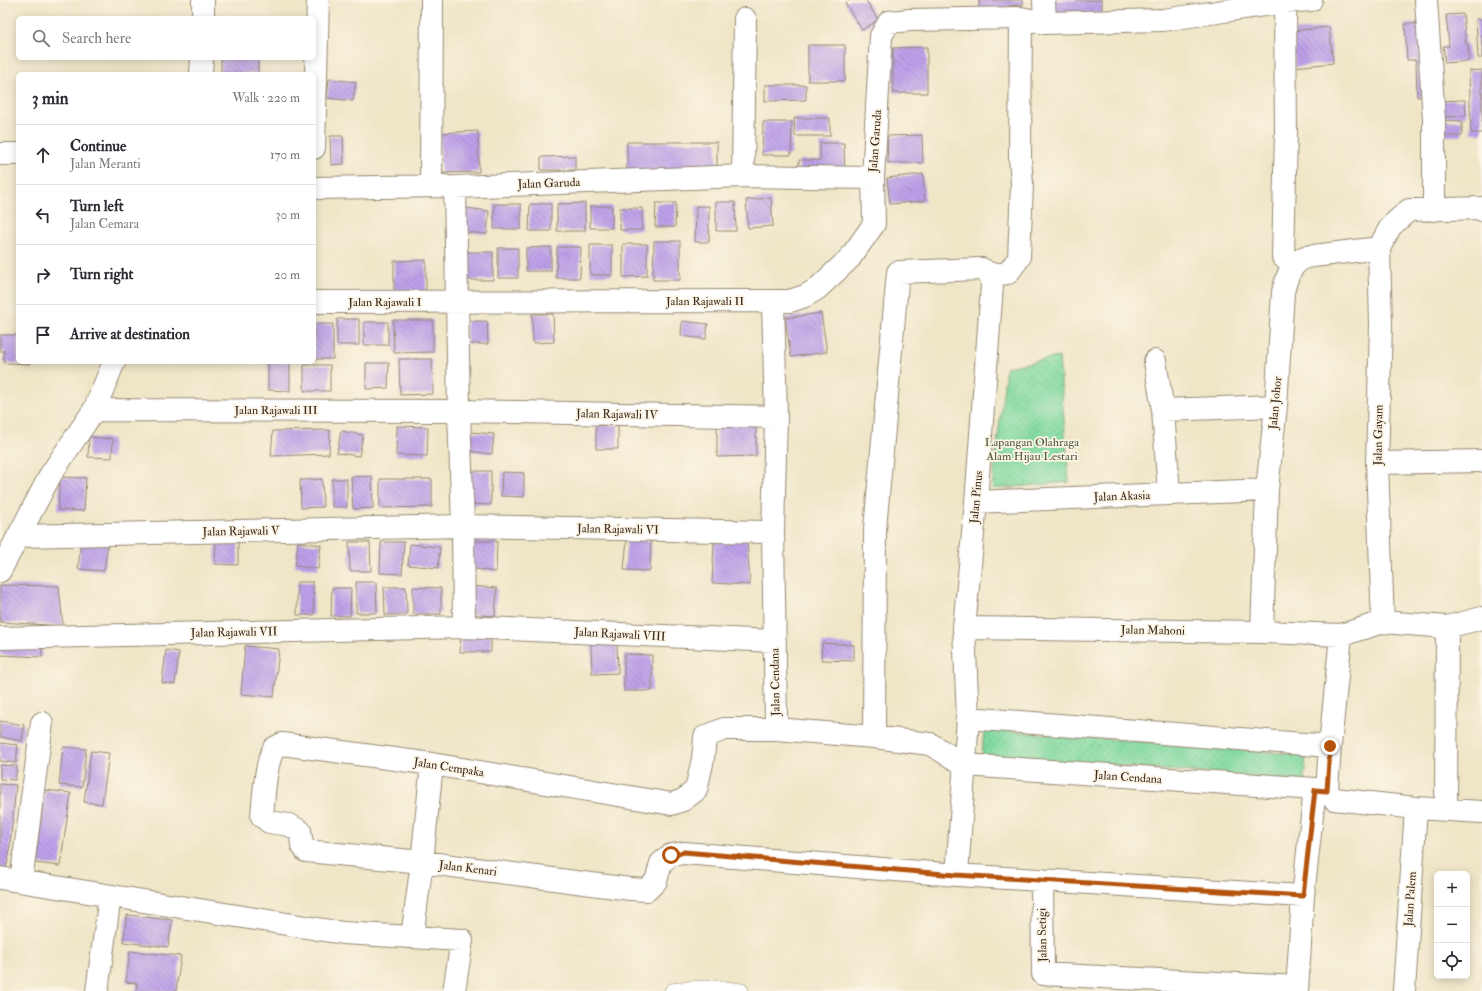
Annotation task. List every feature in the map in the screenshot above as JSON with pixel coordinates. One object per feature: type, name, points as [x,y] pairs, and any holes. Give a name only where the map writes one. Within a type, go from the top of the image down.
[{"type":"street","points":[[203,0],[203,16]]},
{"type":"street","points":[[316,74],[318,0]]},
{"type":"street","points":[[431,186],[432,0]]},
{"type":"street","points":[[1044,0],[1045,23]]},
{"type":"street","name":"Jalan Garuda","points":[[316,188],[455,187],[743,176],[874,178],[881,36],[889,22],[910,20],[1021,18],[1045,23],[1163,20],[1285,2],[1311,0]]},
{"type":"street","points":[[1426,0],[1434,120],[1434,210]]},
{"type":"street","points":[[1283,257],[1286,133],[1285,2]]},
{"type":"street","points":[[874,737],[875,529],[898,272],[982,269],[991,275],[1008,273],[1019,258],[1022,184],[1020,157],[1021,18]]},
{"type":"street","points":[[743,176],[745,19]]},
{"type":"street","points":[[201,72],[202,60]]},
{"type":"street","points":[[0,154],[16,154]]},
{"type":"street","name":"Jalan Rajawali II","points":[[456,302],[790,301],[805,296],[817,289],[850,258],[874,224],[874,178]]},
{"type":"street","points":[[455,187],[456,302],[463,526],[464,627]]},
{"type":"street","points":[[1379,248],[1391,226],[1409,210],[1482,209]]},
{"type":"street","name":"Jalan Johor","points":[[1262,632],[1267,490],[1276,406],[1283,292],[1287,277],[1296,262],[1305,257],[1379,248]]},
{"type":"street","name":"Jalan Gayam","points":[[1379,248],[1381,325],[1377,463],[1383,622]]},
{"type":"street","name":"Jalan Pinus","points":[[956,875],[968,718],[964,628],[976,502],[992,286],[991,275]]},
{"type":"street","name":"Jalan Cendana","points":[[773,301],[776,416],[773,532],[776,726],[930,744],[965,765],[1321,790],[1334,799],[1416,808],[1482,812]]},
{"type":"street","name":"Jalan Rajawali I","points":[[316,302],[456,302]]},
{"type":"street","points":[[1155,360],[1163,410],[1169,494]]},
{"type":"street","points":[[0,571],[20,536],[51,474],[94,410],[113,364]]},
{"type":"street","points":[[1163,410],[1276,406]]},
{"type":"street","name":"Jalan Rajawali III","points":[[94,410],[459,411]]},
{"type":"street","name":"Jalan Rajawali IV","points":[[459,411],[776,416]]},
{"type":"street","points":[[1377,463],[1482,461]]},
{"type":"street","name":"Jalan Akasia","points":[[976,502],[1267,490]]},
{"type":"street","name":"Jalan Rajawali V","points":[[20,536],[463,526]]},
{"type":"street","name":"Jalan Rajawali VI","points":[[463,526],[773,532]]},
{"type":"street","points":[[1383,622],[1447,627],[1482,618]]},
{"type":"street","name":"Jalan Mahoni","points":[[964,628],[1262,632],[1341,635],[1383,622]]},
{"type":"street","name":"Jalan Rajawali VII","points":[[2,638],[464,627]]},
{"type":"street","name":"Jalan Rajawali VIII","points":[[464,627],[775,641]]},
{"type":"street","points":[[1446,809],[1447,627]]},
{"type":"street","points":[[1297,989],[1303,896],[1330,746],[1341,635]]},
{"type":"street","points":[[968,718],[1330,746]]},
{"type":"street","points":[[21,881],[42,723]]},
{"type":"street","name":"Jalan Cempaka","points":[[263,806],[270,756],[274,748],[282,744],[432,764],[672,804],[683,800],[696,790],[703,759],[705,737],[724,729],[776,726]]},
{"type":"street","points":[[412,937],[422,862],[432,764]]},
{"type":"street","name":"Jalan Kenari","points":[[263,806],[262,816],[269,822],[289,825],[300,831],[302,845],[306,851],[422,862],[630,889],[647,890],[656,882],[661,863],[671,855],[684,852],[956,875]]},
{"type":"street","name":"Jalan Palem","points":[[1404,991],[1416,808]]},
{"type":"street","points":[[956,875],[1303,896]]},
{"type":"street","points":[[0,878],[343,933],[462,940],[454,991]]},
{"type":"street","name":"Jalan Setigi","points":[[1042,880],[1043,974],[1297,989]]},
{"type":"street","points":[[97,991],[110,896]]},
{"type":"lane","points":[[672,991],[684,989],[720,988],[741,991]]},
{"type":"green space","name":"Lapangan Olahraga Alam Hijau Lestari","points":[[1059,357],[1069,482],[992,489],[1006,367]]},
{"type":"green space","points":[[984,729],[1306,755],[1304,781],[982,755]]},
{"type":"building","points":[[850,0],[866,0],[878,20],[862,30],[845,3]]},
{"type":"building","points":[[979,0],[1023,0],[1023,5],[1007,6],[1007,15],[979,15]]},
{"type":"building","points":[[1054,0],[1102,0],[1102,13],[1054,14]]},
{"type":"building","points":[[1463,14],[1469,61],[1445,63],[1443,46],[1449,46],[1446,15]]},
{"type":"building","points":[[1476,19],[1482,19],[1482,58],[1478,58]]},
{"type":"building","points":[[1428,23],[1429,96],[1417,97],[1416,60],[1407,60],[1405,24]]},
{"type":"building","points":[[1329,27],[1333,63],[1295,67],[1292,31]]},
{"type":"building","points":[[808,45],[845,45],[845,81],[808,81]]},
{"type":"building","points":[[927,47],[927,93],[893,93],[893,48]]},
{"type":"building","points":[[221,60],[258,60],[258,72],[221,72]]},
{"type":"building","points":[[1482,70],[1482,133],[1471,133],[1469,71]]},
{"type":"building","points":[[329,79],[356,82],[353,101],[327,98]]},
{"type":"building","points":[[765,85],[806,85],[806,100],[765,101]]},
{"type":"building","points":[[1465,100],[1466,116],[1436,117],[1436,101]]},
{"type":"building","points":[[794,118],[830,118],[830,136],[795,136]]},
{"type":"building","points":[[1439,120],[1462,121],[1462,136],[1439,136]]},
{"type":"building","points":[[763,122],[792,122],[791,155],[762,155]]},
{"type":"building","points":[[478,131],[479,172],[441,173],[440,133]]},
{"type":"building","points":[[922,135],[923,163],[888,163],[887,136]]},
{"type":"building","points":[[330,136],[343,136],[344,164],[331,165]]},
{"type":"building","points":[[627,142],[717,142],[717,174],[627,173]]},
{"type":"building","points":[[820,143],[844,143],[845,175],[799,175],[799,160],[820,160]]},
{"type":"building","points":[[575,156],[575,170],[541,170],[541,157]]},
{"type":"building","points":[[923,174],[925,201],[890,204],[887,178]]},
{"type":"building","points":[[771,198],[773,226],[748,228],[746,200]]},
{"type":"building","points":[[716,202],[735,202],[736,231],[716,231]]},
{"type":"building","points":[[585,203],[585,231],[557,231],[557,204]]},
{"type":"building","points":[[656,203],[676,203],[675,227],[655,227]]},
{"type":"building","points":[[494,204],[521,204],[521,229],[494,229]]},
{"type":"building","points":[[530,204],[551,204],[551,231],[529,231]]},
{"type":"building","points":[[590,206],[612,206],[612,228],[590,228]]},
{"type":"building","points":[[696,206],[709,206],[709,242],[695,242]]},
{"type":"building","points":[[466,208],[489,211],[487,234],[463,232]]},
{"type":"building","points":[[620,208],[642,208],[642,230],[620,230]]},
{"type":"building","points":[[654,241],[680,241],[680,280],[653,280]]},
{"type":"building","points":[[623,244],[647,244],[647,276],[623,277]]},
{"type":"building","points":[[590,245],[612,245],[612,275],[590,275]]},
{"type":"building","points":[[551,247],[551,271],[526,271],[526,248]]},
{"type":"building","points":[[557,247],[581,247],[580,278],[556,278]]},
{"type":"building","points":[[498,248],[518,248],[518,278],[498,278]]},
{"type":"building","points":[[467,252],[493,252],[493,280],[467,280]]},
{"type":"building","points":[[426,260],[426,291],[394,291],[394,261]]},
{"type":"building","points":[[821,313],[827,352],[791,357],[785,318]]},
{"type":"building","points":[[532,314],[553,314],[554,342],[533,343]]},
{"type":"building","points":[[337,319],[359,319],[359,345],[337,345]]},
{"type":"building","points":[[393,320],[433,320],[433,352],[394,353]]},
{"type":"building","points":[[466,321],[487,321],[488,344],[467,344]]},
{"type":"building","points":[[682,321],[708,324],[706,339],[681,336]]},
{"type":"building","points":[[364,322],[388,322],[388,345],[364,345]]},
{"type":"building","points":[[316,324],[333,324],[333,359],[316,359]]},
{"type":"building","points":[[0,335],[16,335],[16,363],[4,363],[4,351],[0,351]]},
{"type":"building","points":[[399,359],[432,359],[433,394],[400,395]]},
{"type":"building","points":[[366,363],[389,363],[388,388],[366,389]]},
{"type":"building","points":[[268,364],[290,364],[290,391],[268,390]]},
{"type":"building","points":[[304,365],[330,365],[330,391],[304,391]]},
{"type":"building","points":[[756,424],[756,456],[717,457],[717,425]]},
{"type":"building","points":[[618,425],[618,449],[596,449],[596,426]]},
{"type":"building","points":[[397,426],[428,427],[427,456],[396,455]]},
{"type":"building","points":[[330,430],[329,454],[271,456],[273,431]]},
{"type":"building","points":[[341,431],[363,435],[359,456],[337,453]]},
{"type":"building","points":[[470,432],[494,434],[492,454],[468,451]]},
{"type":"building","points":[[89,437],[113,439],[112,458],[88,457]]},
{"type":"building","points":[[465,471],[491,471],[491,505],[465,504]]},
{"type":"building","points":[[502,472],[524,473],[524,497],[501,496]]},
{"type":"building","points":[[372,476],[373,508],[353,509],[351,477]]},
{"type":"building","points":[[60,477],[86,478],[84,511],[58,510]]},
{"type":"building","points":[[322,479],[323,507],[301,508],[300,480]]},
{"type":"building","points":[[332,479],[347,479],[347,507],[332,507]]},
{"type":"building","points":[[380,479],[432,479],[432,507],[380,508]]},
{"type":"building","points":[[627,539],[651,541],[650,571],[624,570]]},
{"type":"building","points":[[747,539],[750,585],[712,583],[714,543]]},
{"type":"building","points":[[81,541],[108,544],[104,571],[78,569]]},
{"type":"building","points":[[216,541],[238,541],[238,565],[215,564]]},
{"type":"building","points":[[469,541],[497,541],[496,572],[469,568]]},
{"type":"building","points":[[298,542],[321,545],[318,569],[295,566]]},
{"type":"building","points":[[349,542],[370,542],[371,571],[350,571]]},
{"type":"building","points":[[381,542],[404,542],[402,574],[380,573]]},
{"type":"building","points":[[410,544],[440,547],[438,568],[408,565]]},
{"type":"building","points":[[297,582],[313,582],[314,615],[297,615]]},
{"type":"building","points":[[356,582],[376,582],[377,613],[356,613]]},
{"type":"building","points":[[0,585],[59,586],[63,626],[0,622]]},
{"type":"building","points":[[469,586],[497,588],[495,616],[467,614]]},
{"type":"building","points":[[384,587],[406,587],[407,614],[385,615]]},
{"type":"building","points":[[413,587],[441,588],[441,614],[413,614]]},
{"type":"building","points":[[332,588],[351,588],[350,616],[331,616]]},
{"type":"building","points":[[461,634],[491,634],[491,652],[460,652]]},
{"type":"building","points":[[617,643],[618,673],[592,674],[591,644]]},
{"type":"building","points":[[822,643],[854,645],[854,661],[821,660]]},
{"type":"building","points":[[42,645],[42,657],[0,655],[0,646]]},
{"type":"building","points":[[245,646],[279,649],[274,697],[241,694]]},
{"type":"building","points":[[166,650],[179,652],[175,684],[162,683]]},
{"type":"building","points":[[624,654],[652,655],[652,691],[624,691]]},
{"type":"building","points":[[0,721],[24,725],[22,741],[0,737]]},
{"type":"building","points":[[0,743],[18,745],[16,763],[0,761]]},
{"type":"building","points":[[63,747],[86,749],[82,787],[59,785]]},
{"type":"building","points":[[91,751],[109,753],[102,804],[84,802]]},
{"type":"building","points":[[0,765],[17,766],[15,780],[0,779]]},
{"type":"building","points":[[0,784],[16,785],[9,855],[5,874],[0,873]]},
{"type":"building","points":[[45,790],[71,793],[60,866],[35,863]]},
{"type":"building","points":[[127,915],[172,920],[168,947],[123,942]]},
{"type":"building","points":[[130,951],[181,956],[176,991],[136,991],[137,983],[126,982]]},
{"type":"route","points":[[671,855],[684,852],[956,875],[1303,896],[1315,790],[1327,791],[1330,746]]}]
